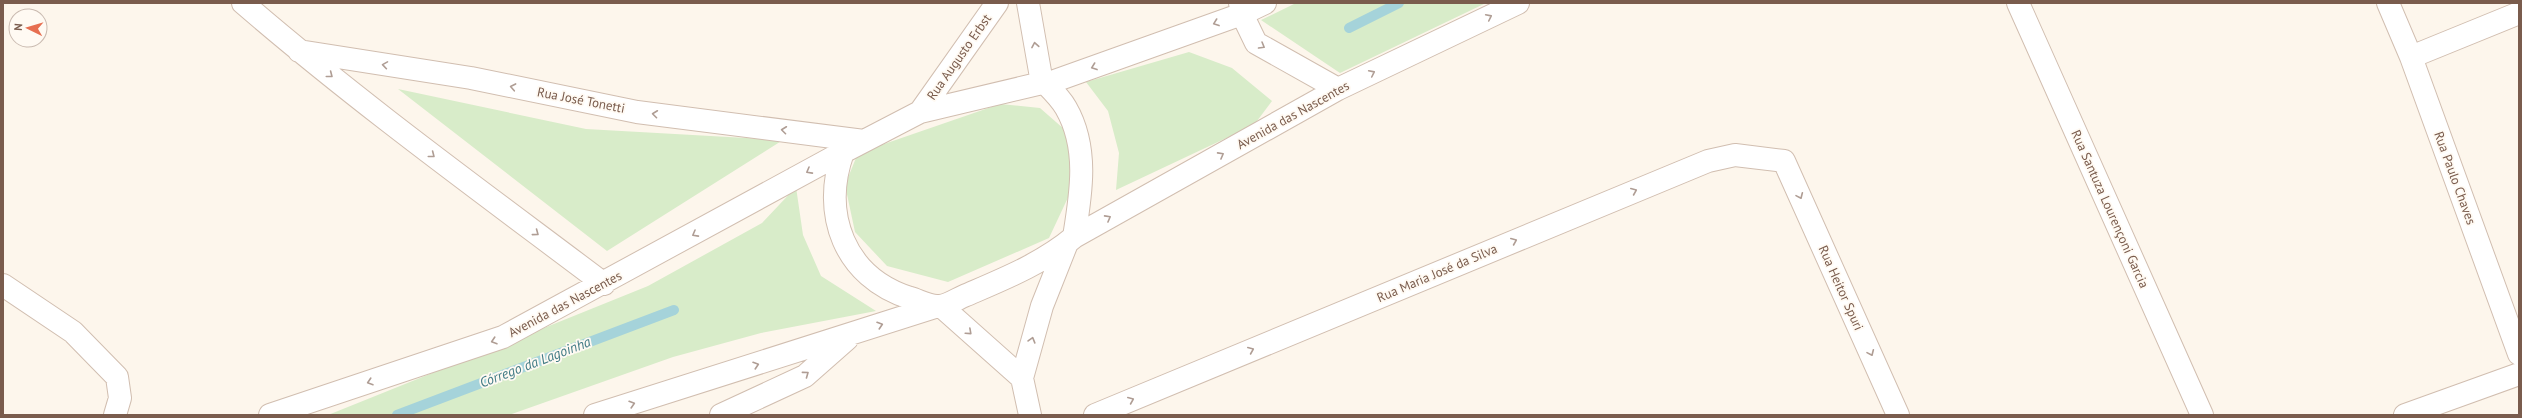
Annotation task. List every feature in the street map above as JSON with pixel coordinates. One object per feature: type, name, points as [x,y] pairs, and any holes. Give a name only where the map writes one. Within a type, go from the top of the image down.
[{"type":"street","points":[[243,3],[299,51],[444,164],[604,284]]},
{"type":"street","name":"Rua Augusto Erbst","points":[[920,112],[997,3]]},
{"type":"street","points":[[1028,3],[1044,84],[1065,107],[1075,126],[1081,161],[1081,194],[1070,240],[1042,306],[1022,378],[1030,415]]},
{"type":"street","points":[[920,112],[1044,84],[1241,9],[1265,3]]},
{"type":"street","name":"Avenida das Nascentes","points":[[939,306],[1017,273],[1070,240],[1338,89],[1518,3]]},
{"type":"street","name":"Rua Santuza Lourençoni Garcia","points":[[2018,3],[2202,415]]},
{"type":"street","name":"Rua Paulo Chaves","points":[[2388,3],[2411,57],[2519,354]]},
{"type":"street","points":[[1241,9],[1256,43],[1338,89]]},
{"type":"street","points":[[2411,57],[2519,13]]},
{"type":"street","name":"Rua José Tonetti","points":[[299,51],[471,78],[637,112],[864,141]]},
{"type":"street","name":"Avenida das Nascentes","points":[[270,415],[503,337],[604,284],[843,152],[920,112]]},
{"type":"street","points":[[843,152],[836,170],[834,214],[842,243],[862,267],[888,289],[894,293],[939,306],[1022,378]]},
{"type":"street","name":"Rua Maria José da Silva","points":[[1095,415],[1708,161],[1735,155],[1784,161]]},
{"type":"street","name":"Rua Heitor Spuri","points":[[1784,161],[1898,415]]},
{"type":"street","points":[[3,284],[73,332],[117,377],[120,398],[115,415]]},
{"type":"street","points":[[595,415],[939,306]]},
{"type":"street","points":[[721,415],[804,376],[855,333]]},
{"type":"street","points":[[2405,415],[2519,374]]},
{"type":"green space","points":[[1296,3],[1486,3],[1340,73],[1261,20]]},
{"type":"green space","points":[[1189,52],[1232,68],[1272,101],[1254,125],[1116,190],[1119,153],[1108,111],[1086,82]]},
{"type":"green space","points":[[398,89],[586,129],[783,140],[607,251]]},
{"type":"green space","points":[[1000,104],[1040,108],[1064,129],[1074,156],[1072,189],[1049,238],[948,282],[887,266],[855,232],[845,185],[858,153]]},
{"type":"green space","points":[[796,187],[803,235],[821,276],[876,311],[761,333],[673,357],[509,415],[328,415],[648,286],[762,223]]},
{"type":"waterway","name":"Córrego da Lagoinha","points":[[1349,28],[1399,3]]},
{"type":"waterway","name":"Córrego da Lagoinha","points":[[397,415],[674,310]]}]
